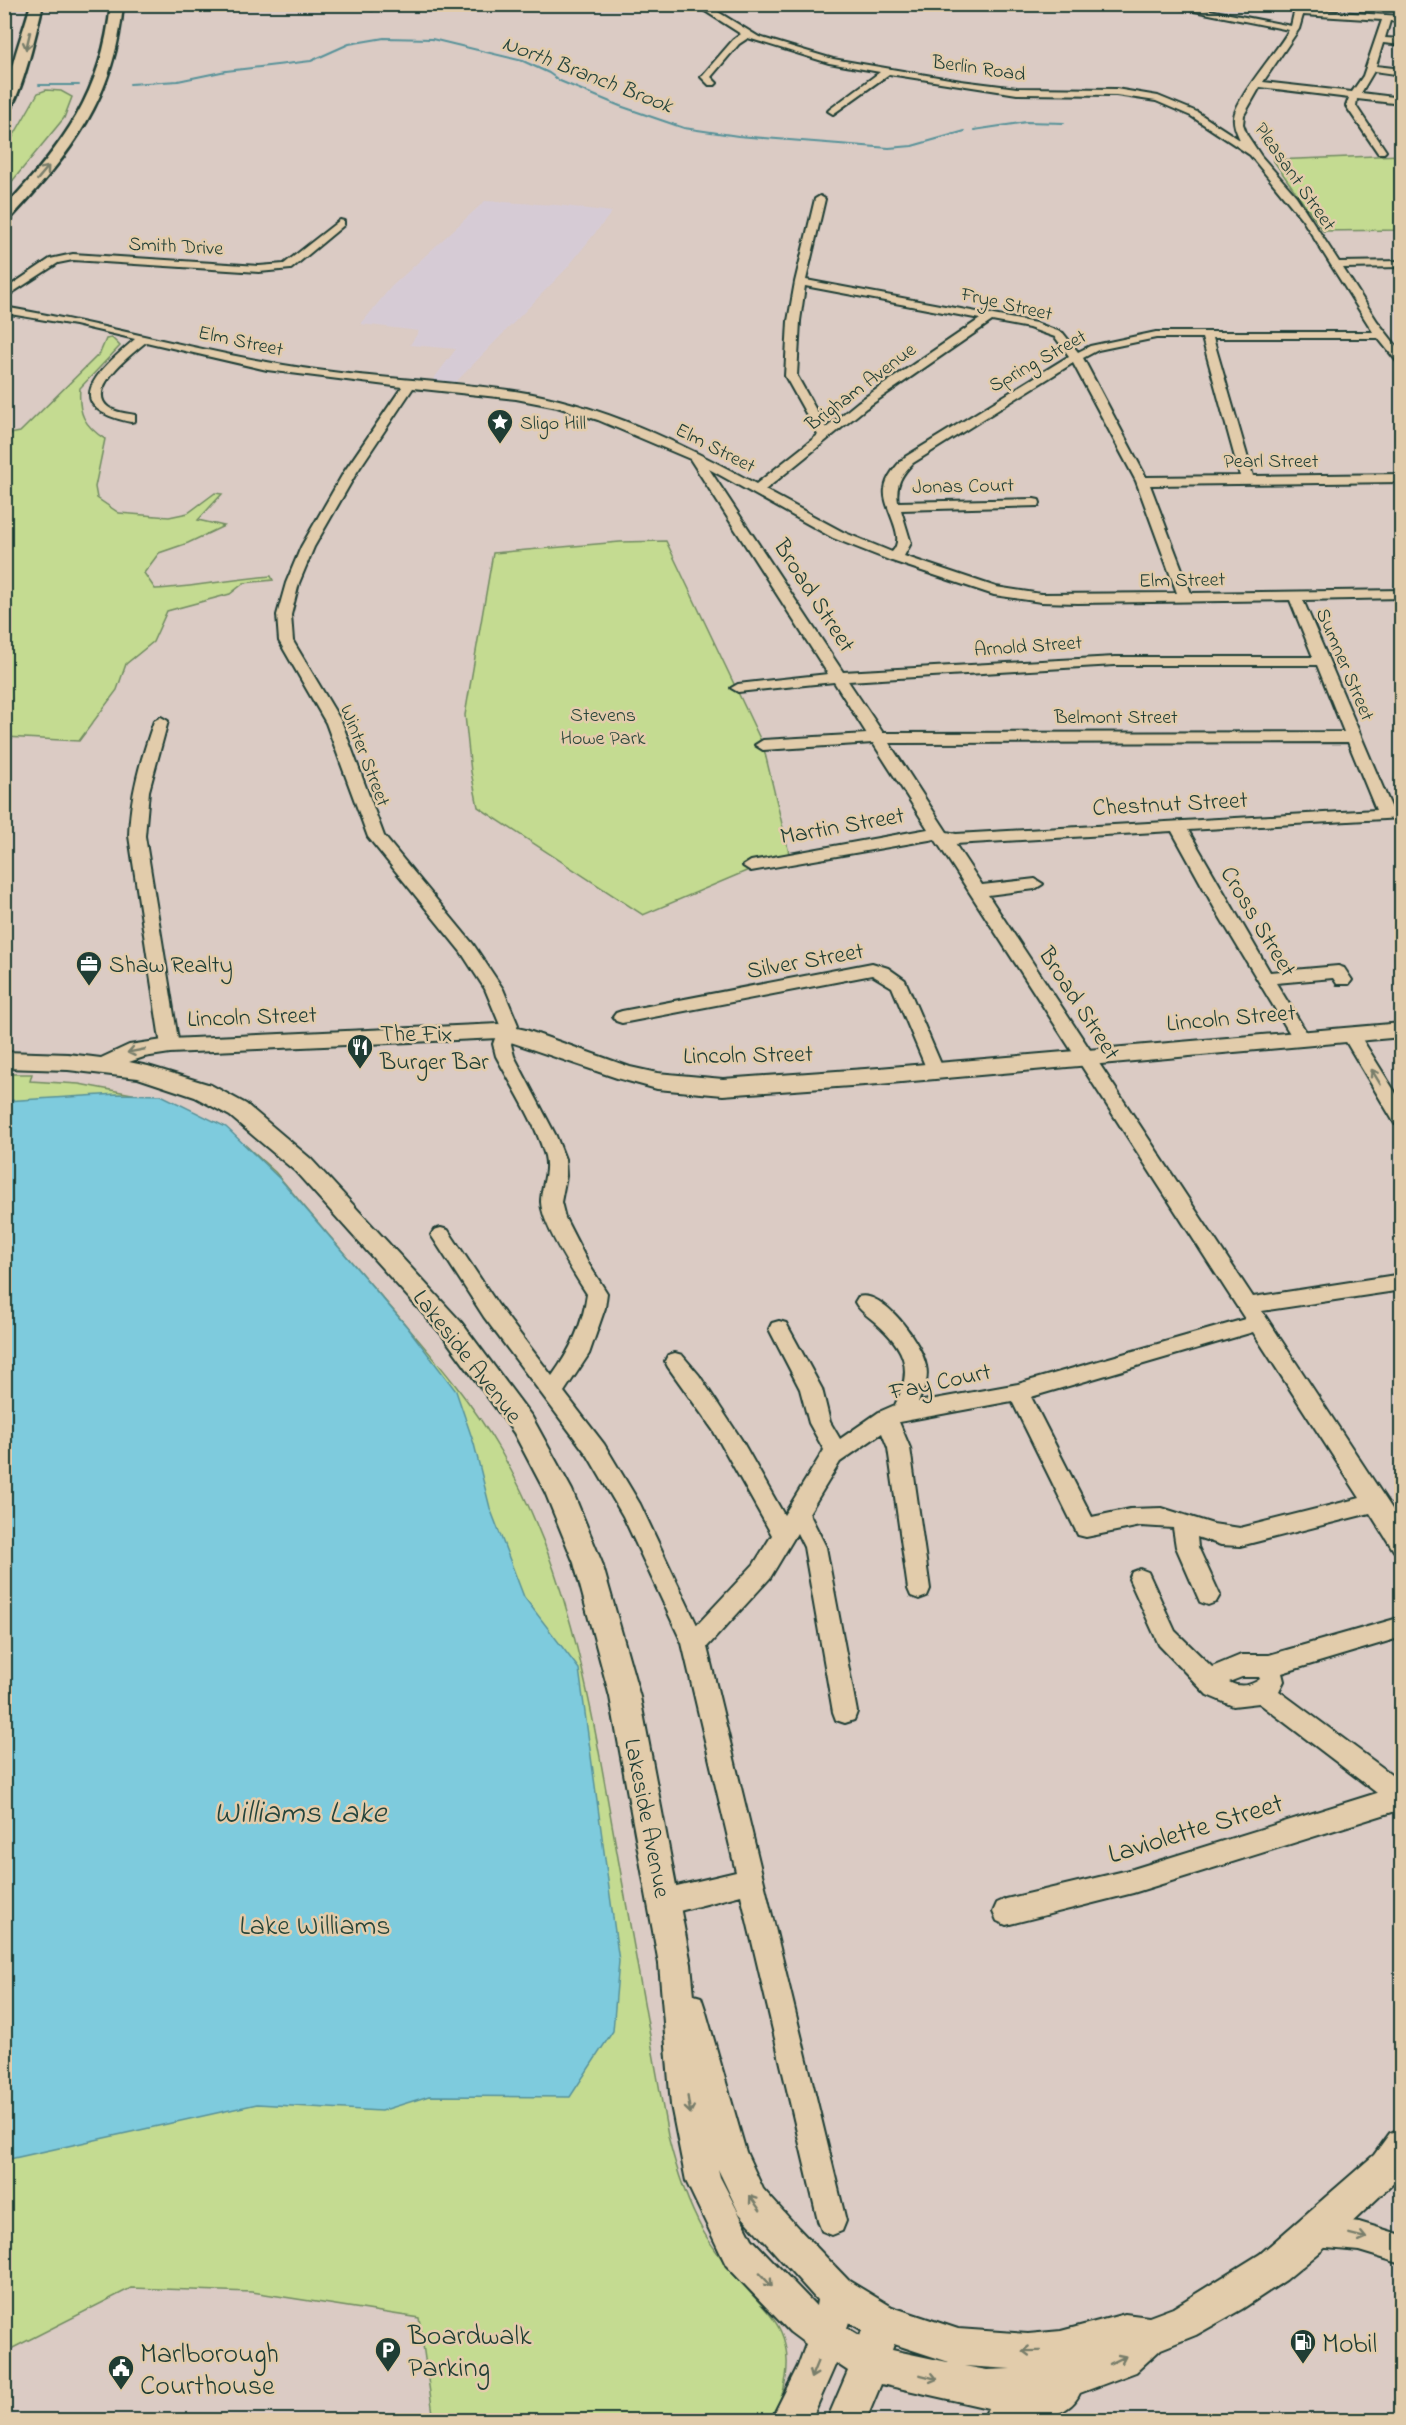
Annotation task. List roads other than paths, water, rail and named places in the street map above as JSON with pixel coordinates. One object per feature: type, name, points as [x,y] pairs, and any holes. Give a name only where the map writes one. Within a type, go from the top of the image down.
[{"type":"highway","points":[[4,110],[21,66],[37,4]]},
{"type":"highway","points":[[4,217],[59,154],[81,123],[95,97],[114,37],[117,4]]},
{"type":"main road","name":"Lincoln Street","points":[[107,1065],[133,1050],[170,1046],[473,1032],[508,1033],[625,1073],[657,1081],[736,1086],[1086,1059],[1401,1030]]},
{"type":"main road","name":"Lakeside Avenue","points":[[4,1060],[107,1065],[140,1071],[203,1092],[238,1110],[303,1165],[436,1312],[503,1395],[546,1465],[574,1526],[591,1574],[625,1697],[675,1964],[688,2105],[703,2181],[739,2252],[803,2319],[826,2337],[870,2363],[987,2389],[1027,2387],[1075,2377],[1123,2359],[1149,2335]]},
{"type":"main road","name":"Lakeside Avenue","points":[[675,1964],[701,2047],[730,2156],[752,2201],[785,2241],[836,2294],[884,2322],[958,2347],[1028,2352],[1061,2349],[1125,2332],[1149,2335]]},
{"type":"main road","points":[[1149,2335],[1183,2322],[1229,2296],[1273,2267],[1386,2167],[1401,2145]]},
{"type":"main road","points":[[790,2421],[803,2400],[826,2337],[836,2294]]},
{"type":"main road","points":[[846,2421],[857,2400],[884,2322]]},
{"type":"main road","points":[[1002,2421],[1051,2397],[1075,2377]]},
{"type":"street","points":[[372,7],[382,4]]},
{"type":"street","name":"Berlin Road","points":[[698,4],[747,34],[802,54],[887,71],[1017,91],[1116,92],[1146,96],[1170,103],[1194,114],[1254,153]]},
{"type":"street","points":[[1163,4],[1296,29]]},
{"type":"street","points":[[1300,8],[1401,19]]},
{"type":"street","name":"Pleasant Street","points":[[1300,8],[1296,29],[1256,84],[1238,117],[1242,135],[1299,208],[1401,362]]},
{"type":"street","points":[[1381,151],[1351,105],[1351,101],[1356,96],[1370,68],[1387,17]]},
{"type":"street","points":[[712,83],[706,77],[736,42],[747,34]]},
{"type":"street","points":[[1380,40],[1401,42]]},
{"type":"street","points":[[1370,68],[1401,72]]},
{"type":"street","points":[[833,111],[887,71]]},
{"type":"street","points":[[1256,84],[1401,101]]},
{"type":"street","points":[[820,199],[800,282],[794,321],[791,376],[824,435]]},
{"type":"street","name":"Smith Drive","points":[[4,295],[48,265],[73,257],[259,270],[287,267],[340,223]]},
{"type":"street","points":[[1335,265],[1401,264]]},
{"type":"street","name":"Frye Street","points":[[800,282],[990,316],[1050,330],[1059,335],[1077,357],[1142,481],[1186,598]]},
{"type":"street","name":"Elm Street","points":[[4,310],[55,318],[267,366],[516,395],[560,404],[621,424],[694,456],[838,535],[982,588],[1010,595],[1078,599],[1401,594]]},
{"type":"street","name":"Brigham Avenue","points":[[757,490],[862,405],[990,316]]},
{"type":"street","points":[[1206,334],[1248,480]]},
{"type":"street","name":"Spring Street","points":[[894,557],[903,552],[906,546],[893,506],[891,487],[895,477],[909,460],[1094,348],[1156,335],[1381,335]]},
{"type":"street","points":[[131,418],[104,411],[95,401],[94,394],[108,371],[143,338]]},
{"type":"street","name":"Winter Street","points":[[410,384],[345,480],[311,539],[287,601],[282,629],[286,641],[334,723],[366,816],[376,837],[467,948],[494,989],[509,1024],[508,1033],[502,1044],[505,1056],[547,1136],[555,1159],[556,1176],[551,1202],[555,1218],[580,1267],[597,1293],[595,1308],[579,1354],[552,1392]]},
{"type":"street","name":"Broad Street","points":[[694,456],[1401,1544]]},
{"type":"street","name":"Pearl Street","points":[[1142,481],[1401,478]]},
{"type":"street","points":[[715,489],[743,482]]},
{"type":"street","name":"Jonas Court","points":[[893,506],[1034,503]]},
{"type":"street","name":"Sumner Street","points":[[1295,596],[1353,737],[1394,813]]},
{"type":"street","name":"Arnold Street","points":[[738,688],[838,677],[1115,661],[1322,662]]},
{"type":"street","points":[[161,721],[140,789],[137,836],[170,1046]]},
{"type":"street","name":"Belmont Street","points":[[763,745],[878,738],[1353,737]]},
{"type":"street","name":"Chestnut Street","points":[[942,837],[956,839],[1394,813]]},
{"type":"street","name":"Cross Street","points":[[1178,827],[1301,1038]]},
{"type":"street","name":"Martin Street","points":[[751,866],[932,833],[942,837]]},
{"type":"street","points":[[977,891],[1035,884]]},
{"type":"street","name":"Silver Street","points":[[622,1017],[872,969],[882,972],[899,984],[935,1071]]},
{"type":"street","points":[[1266,978],[1338,972],[1343,980]]},
{"type":"street","points":[[1351,1035],[1401,1119]]},
{"type":"street","name":"Lakeside Avenue","points":[[441,1235],[491,1311],[596,1450],[632,1511],[694,1644],[832,2221]]},
{"type":"street","name":"Fay Court","points":[[694,1644],[762,1571],[831,1456],[896,1415],[927,1410],[954,1402],[1018,1392],[1252,1315],[1401,1282]]},
{"type":"street","points":[[865,1302],[898,1331],[916,1361],[916,1382],[896,1415],[919,1589]]},
{"type":"street","points":[[780,1329],[811,1389],[820,1423],[837,1452]]},
{"type":"street","points":[[675,1361],[700,1390],[724,1428],[784,1535]]},
{"type":"street","points":[[1018,1392],[1086,1528],[1143,1516],[1172,1518],[1221,1537],[1240,1538],[1375,1503]]},
{"type":"street","points":[[798,1513],[815,1547],[845,1712]]},
{"type":"street","points":[[1183,1523],[1187,1547],[1208,1595]]},
{"type":"street","points":[[1140,1579],[1166,1635],[1179,1652],[1215,1687],[1228,1696],[1243,1697],[1268,1688],[1272,1681],[1269,1666]]},
{"type":"street","points":[[1215,1687],[1217,1676],[1227,1670],[1241,1666],[1269,1666],[1401,1627]]},
{"type":"street","points":[[1261,1691],[1401,1797]]},
{"type":"street","name":"Laviolette Street","points":[[1006,1912],[1129,1882],[1401,1797]]},
{"type":"street","points":[[664,1902],[750,1881]]},
{"type":"street","points":[[1313,2234],[1338,2232],[1355,2234],[1401,2250]]},
{"type":"water","name":"Williams Lake","points":[[117,1094],[161,1095],[226,1127],[281,1180],[408,1328],[456,1391],[474,1444],[490,1508],[524,1597],[579,1669],[619,1961],[613,2031],[570,2097],[429,2096],[381,2111],[257,2104],[5,2160],[5,1101]]},
{"type":"waterway","name":"North Branch Brook","points":[[130,84],[178,81],[226,71],[311,61],[349,44],[384,38],[432,39],[523,61],[549,73],[560,81],[620,106],[684,128],[738,136],[889,148],[912,146],[965,131]]},
{"type":"waterway","name":"North Branch Brook","points":[[39,85],[79,85]]},
{"type":"waterway","name":"North Branch Brook","points":[[974,130],[1026,122],[1064,123]]},
{"type":"place","name":"Sligo Hill","points":[[500,445]]},
{"type":"place","name":"Shaw Realty","points":[[89,987]]},
{"type":"place","name":"The Fix Burger Bar","points":[[360,1070]]},
{"type":"place","name":"Mobil","points":[[1303,2365]]},
{"type":"place","name":"Boardwalk Parking","points":[[388,2373]]},
{"type":"place","name":"Marlborough Courthouse","points":[[121,2391]]},
{"type":"park label","name":"Stevens Howe Park","points":[[603,726]]},
{"type":"park label","name":"Lake Williams","points":[[315,1924]]}]
